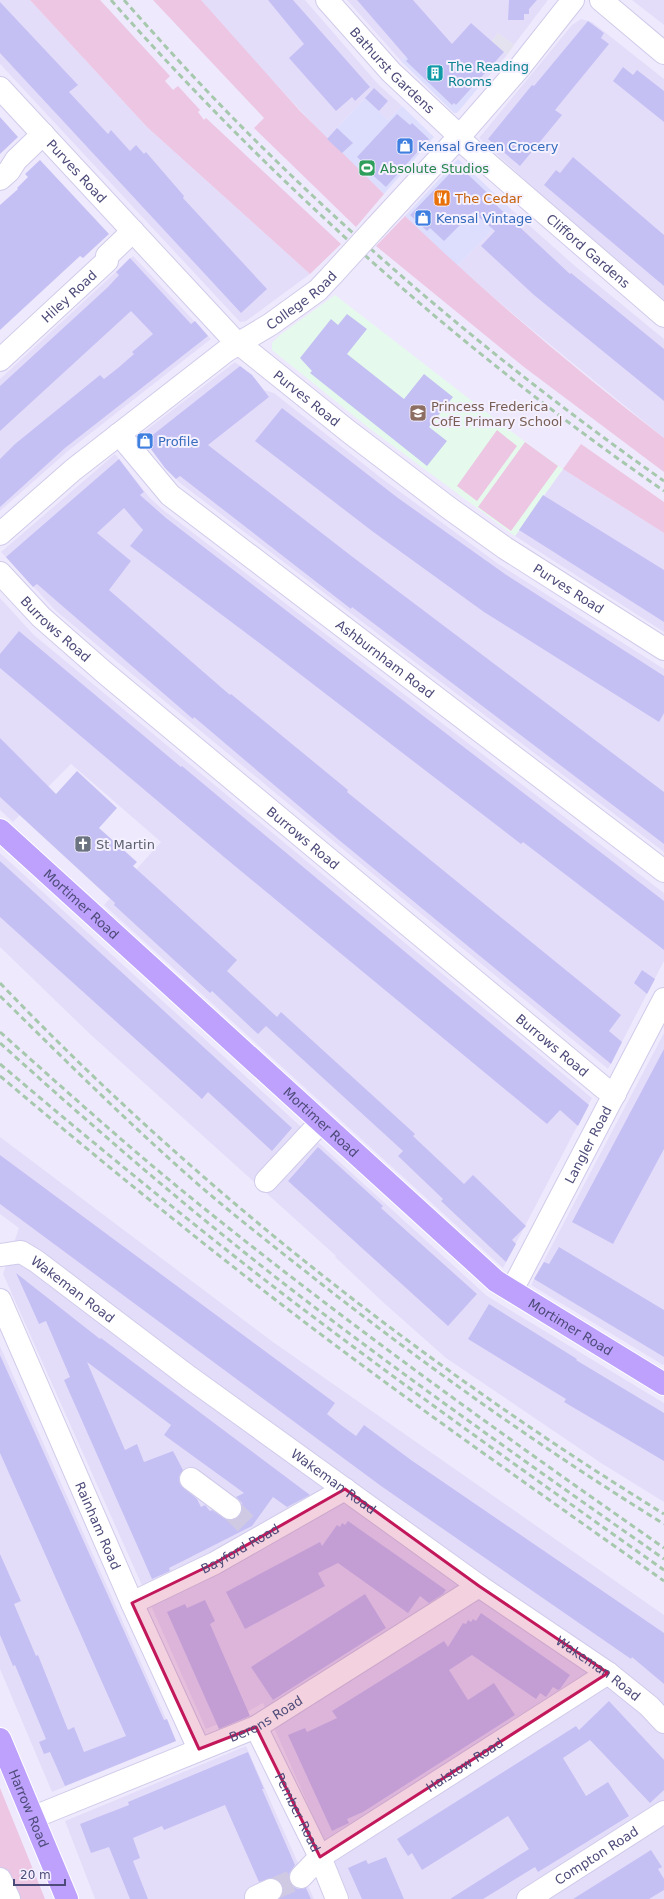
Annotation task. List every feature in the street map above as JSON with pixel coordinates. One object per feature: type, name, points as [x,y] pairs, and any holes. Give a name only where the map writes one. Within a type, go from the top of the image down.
[{"type":"main road","name":"Mortimer Road","points":[[0,830],[490,1276],[664,1384]]},
{"type":"main road","name":"Harrow Road","points":[[0,1739],[34,1817],[67,1899]]},
{"type":"street","name":"Bathurst Gardens","points":[[327,0],[391,72],[448,125],[458,138]]},
{"type":"street","name":"College Road","points":[[0,534],[73,470],[226,351],[272,324],[318,290],[458,138],[520,67],[573,0]]},
{"type":"street","points":[[601,0],[664,53]]},
{"type":"street","name":"Purves Road","points":[[0,88],[232,338],[348,431],[449,508],[505,548],[664,649]]},
{"type":"street","points":[[0,179],[9,171],[16,160],[43,134]]},
{"type":"street","name":"Clifford Gardens","points":[[458,138],[664,316]]},
{"type":"street","name":"Hiley Road","points":[[0,360],[106,261],[107,256],[133,231]]},
{"type":"street","name":"Ashburnham Road","points":[[119,434],[170,495],[664,871]]},
{"type":"street","name":"Burrows Road","points":[[0,573],[41,617],[105,673],[604,1088],[615,1094]]},
{"type":"street","name":"Langler Road","points":[[512,1290],[664,1000]]},
{"type":"street","points":[[266,1181],[321,1122]]},
{"type":"street","name":"Wakeman Road","points":[[0,1254],[21,1252],[36,1261],[189,1377],[479,1586],[608,1673],[649,1706],[664,1722]]},
{"type":"street","name":"Rainham Road","points":[[0,1300],[132,1603],[199,1749]]},
{"type":"street","points":[[192,1479],[230,1508]]},
{"type":"street","name":"Bayford Road","points":[[132,1603],[215,1563],[253,1534],[344,1488]]},
{"type":"street","name":"Berens Road","points":[[34,1817],[256,1726],[479,1586]]},
{"type":"street","name":"Halstow Road","points":[[301,1877],[320,1857],[608,1673]]},
{"type":"street","name":"Pember Road","points":[[256,1726],[320,1857],[337,1899]]},
{"type":"street","name":"Compton Road","points":[[528,1899],[664,1812]]},
{"type":"street","points":[[0,1879],[9,1899]]},
{"type":"highlighted area","points":[[345,1489],[479,1586],[608,1673],[320,1857],[256,1727],[199,1749],[132,1603],[215,1563]]},
{"type":"shaded area","points":[[0,0],[30,0],[147,127],[310,274],[246,321],[240,322],[0,64]]},
{"type":"shaded area","points":[[30,0],[100,0],[170,76],[165,81],[173,90],[178,86],[200,110],[198,112],[204,120],[206,118],[341,244],[310,274],[147,127]]},
{"type":"shaded area","points":[[153,0],[201,0],[300,111],[384,194],[356,227],[254,128],[264,118]]},
{"type":"shaded area","points":[[201,0],[305,0],[378,84],[402,106],[388,120],[364,99],[327,139],[246,52]]},
{"type":"shaded area","points":[[347,0],[548,0],[514,45],[498,33],[492,41],[507,55],[479,87],[427,36],[401,61]]},
{"type":"shaded area","points":[[632,0],[664,0],[664,25]]},
{"type":"shaded area","points":[[581,19],[592,22],[664,79],[664,301],[598,246],[479,138],[572,25]]},
{"type":"shaded area","points":[[498,33],[514,45],[507,55],[492,41]]},
{"type":"shaded area","name":"The Reading Rooms","points":[[427,36],[479,87],[457,113],[454,113],[401,61]]},
{"type":"shaded area","points":[[365,98],[388,120],[402,106],[434,137],[384,194],[327,139]]},
{"type":"shaded area","points":[[458,159],[512,210],[457,266],[405,216]]},
{"type":"shaded area","points":[[512,210],[575,266],[664,339],[664,438],[457,266]]},
{"type":"shaded area","points":[[405,216],[499,303],[597,385],[664,438],[664,472],[524,367],[376,246]]},
{"type":"shaded area","points":[[133,256],[211,339],[68,451],[0,511],[0,379]]},
{"type":"shaded area","name":"Princess Frederica CofE Primary School","points":[[335,295],[525,442],[563,469],[515,536],[369,428],[272,350],[272,343],[280,335]]},
{"type":"shaded area","points":[[235,362],[252,375],[264,390],[274,393],[380,477],[497,563],[664,669],[664,852],[180,483],[165,468],[140,435]]},
{"type":"shaded area","points":[[497,430],[517,446],[477,501],[457,486]]},
{"type":"shaded area","points":[[525,442],[558,466],[511,531],[478,507]]},
{"type":"shaded area","points":[[581,444],[664,502],[664,533],[563,469]]},
{"type":"shaded area","points":[[115,454],[150,498],[162,509],[664,893],[664,961],[608,1069],[56,611],[1,552]]},
{"type":"shaded area","points":[[563,469],[664,533],[664,632],[515,536]]},
{"type":"shaded area","points":[[0,598],[34,635],[592,1098],[503,1268],[104,905],[161,842],[71,764],[13,822],[0,810]]},
{"type":"shaded area","points":[[0,853],[487,1296],[664,1403],[664,1502],[601,1463],[446,1358],[385,1304],[335,1257],[336,1256],[91,1035],[0,947]]},
{"type":"shaded area","points":[[664,1033],[664,1364],[663,1365],[531,1285]]},
{"type":"shaded area","points":[[0,1137],[273,1342],[664,1615],[664,1899],[350,1899],[263,1703],[245,1713],[206,1729],[3,1274],[19,1228],[0,1214]]},
{"type":"shaded area","points":[[0,1346],[176,1741],[52,1792],[0,1669]]},
{"type":"shaded area","points":[[246,1746],[314,1899],[95,1899],[65,1821]]},
{"type":"shaded area","points":[[0,1788],[45,1899],[0,1899]]},
{"type":"building","points":[[268,0],[293,0],[370,87],[355,101],[352,97],[336,111],[289,58],[304,44]]},
{"type":"building","points":[[357,0],[413,0],[452,44],[471,23],[504,52],[456,105],[454,103],[452,105],[406,61],[408,59]]},
{"type":"building","points":[[509,0],[537,0],[529,9],[529,14],[524,14],[524,20],[508,20]]},
{"type":"building","points":[[0,2],[78,85],[69,92],[108,134],[111,130],[130,151],[136,145],[144,154],[146,152],[184,196],[183,198],[267,289],[241,313],[0,53]]},
{"type":"building","points":[[588,21],[604,33],[601,38],[609,44],[555,110],[562,115],[520,166],[488,139],[532,85],[534,86]]},
{"type":"building","points":[[623,67],[633,75],[637,70],[664,91],[664,122],[613,81]]},
{"type":"building","points":[[374,88],[388,101],[379,111],[365,98]]},
{"type":"building","points":[[397,114],[410,125],[412,123],[429,139],[386,187],[368,171],[370,169],[357,157]]},
{"type":"building","points":[[0,117],[18,137],[0,154]]},
{"type":"building","points":[[337,128],[353,143],[342,153],[327,139]]},
{"type":"building","points":[[573,157],[664,235],[664,286],[544,185],[556,170],[560,173]]},
{"type":"building","points":[[40,160],[109,234],[83,258],[80,256],[0,330],[0,205],[18,189],[17,188],[28,177],[25,174]]},
{"type":"building","points":[[458,165],[498,203],[496,205],[570,274],[571,273],[664,349],[664,401],[534,295],[481,246],[495,231],[473,212],[444,241],[430,228],[427,231],[410,215]]},
{"type":"building","points":[[130,258],[191,324],[195,321],[208,336],[65,448],[0,507],[0,459],[15,444],[100,375],[104,379],[118,368],[134,354],[132,352],[153,334],[131,311],[0,431],[0,386],[108,287],[119,275],[116,272]]},
{"type":"building","points":[[347,314],[367,329],[347,354],[404,399],[424,374],[453,397],[429,427],[447,441],[427,466],[310,373],[312,371],[300,358],[331,319],[338,325]]},
{"type":"building","points":[[240,366],[252,375],[269,397],[208,445],[354,558],[664,792],[664,844],[352,607],[351,609],[180,476],[176,479],[165,468],[145,441]]},
{"type":"building","points":[[282,408],[398,498],[505,574],[664,676],[664,713],[659,722],[484,612],[372,531],[255,441]]},
{"type":"building","points":[[119,459],[144,492],[140,495],[166,518],[664,901],[664,950],[523,842],[521,844],[266,648],[130,546],[143,530],[124,508],[97,533],[131,561],[109,590],[230,695],[231,694],[348,790],[347,792],[621,1015],[609,1031],[622,1042],[611,1064],[339,840],[194,717],[193,719],[37,584],[33,587],[6,557]]},
{"type":"building","points":[[543,495],[664,570],[664,622],[519,530]]},
{"type":"building","points":[[19,631],[589,1105],[578,1126],[560,1110],[547,1124],[224,857],[0,668],[0,654]]},
{"type":"building","points":[[0,738],[56,794],[77,771],[117,808],[99,828],[137,862],[133,866],[237,960],[227,971],[277,1017],[281,1012],[415,1134],[413,1136],[464,1184],[473,1175],[526,1226],[512,1240],[516,1244],[506,1262],[441,1201],[443,1199],[398,1156],[403,1151],[266,1026],[258,1034],[212,991],[210,993],[0,797]]},
{"type":"building","points":[[0,861],[292,1128],[272,1151],[208,1092],[202,1099],[0,917]]},
{"type":"building","points":[[642,970],[655,979],[647,994],[634,983]]},
{"type":"building","points":[[664,1049],[664,1149],[613,1244],[572,1222]]},
{"type":"building","points":[[318,1147],[383,1206],[381,1208],[477,1294],[448,1326],[288,1181]]},
{"type":"building","points":[[0,1155],[335,1403],[327,1414],[356,1436],[364,1425],[411,1460],[664,1633],[664,1684],[632,1657],[631,1659],[381,1486],[0,1204]]},
{"type":"building","points":[[559,1247],[664,1310],[664,1357],[534,1279],[544,1262],[549,1264]]},
{"type":"building","points":[[16,1273],[100,1339],[101,1338],[310,1495],[287,1507],[273,1497],[252,1526],[169,1568],[170,1571],[152,1579],[64,1380],[70,1377],[46,1321],[39,1324]],"holes":[[[87,1362],[171,1425],[164,1435],[244,1493],[236,1497],[242,1503],[242,1510],[240,1516],[235,1520],[228,1520],[212,1510],[210,1511],[205,1505],[201,1507],[197,1499],[180,1484],[179,1477],[183,1470],[173,1451],[144,1462],[137,1444],[125,1450]]]},
{"type":"building","points":[[489,1304],[577,1359],[576,1360],[664,1413],[664,1461],[564,1402],[566,1399],[468,1339]]},
{"type":"building","points":[[0,1355],[164,1720],[167,1719],[176,1741],[65,1786],[50,1752],[44,1754],[39,1742],[46,1739],[15,1665],[13,1666],[0,1635],[0,1554],[21,1601],[14,1604],[36,1656],[38,1655],[68,1730],[74,1727],[84,1752],[126,1736],[0,1453]]},
{"type":"building","points":[[348,1521],[446,1590],[443,1594],[429,1603],[420,1596],[408,1613],[338,1563],[318,1573],[325,1586],[245,1629],[226,1592],[320,1542],[322,1546],[337,1525],[340,1527],[342,1523],[345,1525]]},
{"type":"building","points":[[365,1594],[386,1628],[273,1700],[251,1667]]},
{"type":"building","points":[[205,1600],[215,1621],[210,1624],[250,1716],[219,1729],[167,1612],[185,1604],[187,1608]]},
{"type":"building","points":[[481,1613],[570,1675],[560,1689],[558,1690],[553,1687],[546,1697],[540,1693],[536,1699],[472,1655],[449,1670],[468,1700],[494,1683],[515,1715],[363,1812],[347,1819],[349,1823],[332,1831],[288,1735],[305,1728],[307,1732],[337,1718],[332,1711],[444,1641],[448,1647],[463,1623],[466,1624],[468,1620],[471,1622],[473,1619],[476,1621]]},
{"type":"building","points":[[609,1701],[664,1760],[664,1790],[650,1803],[590,1740],[563,1758],[586,1796],[608,1782],[629,1816],[538,1872],[535,1867],[483,1899],[450,1899],[529,1849],[508,1816],[422,1870],[412,1853],[408,1856],[397,1839],[576,1726],[579,1730]]},
{"type":"building","points":[[248,1752],[264,1789],[262,1789],[295,1865],[289,1874],[289,1881],[292,1886],[298,1889],[306,1888],[311,1899],[279,1899],[283,1891],[282,1884],[278,1880],[272,1878],[259,1882],[225,1805],[164,1830],[162,1826],[133,1838],[140,1858],[133,1861],[148,1899],[130,1899],[109,1847],[91,1853],[80,1824],[129,1805],[128,1802]]},
{"type":"building","points":[[651,1850],[662,1867],[658,1869],[664,1879],[664,1890],[649,1899],[573,1899]]},
{"type":"building","points":[[386,1857],[404,1899],[362,1899],[348,1868],[366,1860],[368,1864]]},
{"type":"tunnel","points":[[230,1508],[249,1527]]},
{"type":"tunnel","points":[[271,1890],[301,1877]]},
{"type":"railway","points":[[111,0],[238,135],[305,200],[373,262],[443,323],[515,381],[664,491]]},
{"type":"railway","points":[[124,0],[192,76],[246,131],[358,238],[507,364],[611,443],[664,481]]},
{"type":"railway","points":[[0,983],[75,1059],[153,1132],[233,1202],[315,1270],[400,1335],[486,1397],[574,1457],[664,1514]]},
{"type":"railway","points":[[0,996],[94,1089],[167,1157],[257,1233],[365,1318],[491,1410],[576,1468],[664,1524]]},
{"type":"railway","points":[[0,1032],[145,1160],[309,1291],[544,1464],[664,1548]]},
{"type":"railway","points":[[0,1043],[141,1167],[287,1286],[427,1391],[664,1559]]},
{"type":"railway","points":[[0,1064],[140,1181],[283,1294],[472,1434],[664,1570]]},
{"type":"railway","points":[[0,1076],[172,1218],[324,1337],[469,1443],[664,1581]]},
{"type":"place","name":"The Reading Rooms","points":[[435,73]]},
{"type":"place","name":"Kensal Green Crocery","points":[[405,146]]},
{"type":"place","name":"Absolute Studios","points":[[367,168]]},
{"type":"place","name":"The Cedar","points":[[442,198]]},
{"type":"place","name":"Kensal Vintage","points":[[423,218]]},
{"type":"place","name":"Princess Frederica CofE Primary School","points":[[418,413]]},
{"type":"place","name":"Profile","points":[[145,441]]},
{"type":"place","name":"St Martin","points":[[83,844]]}]
